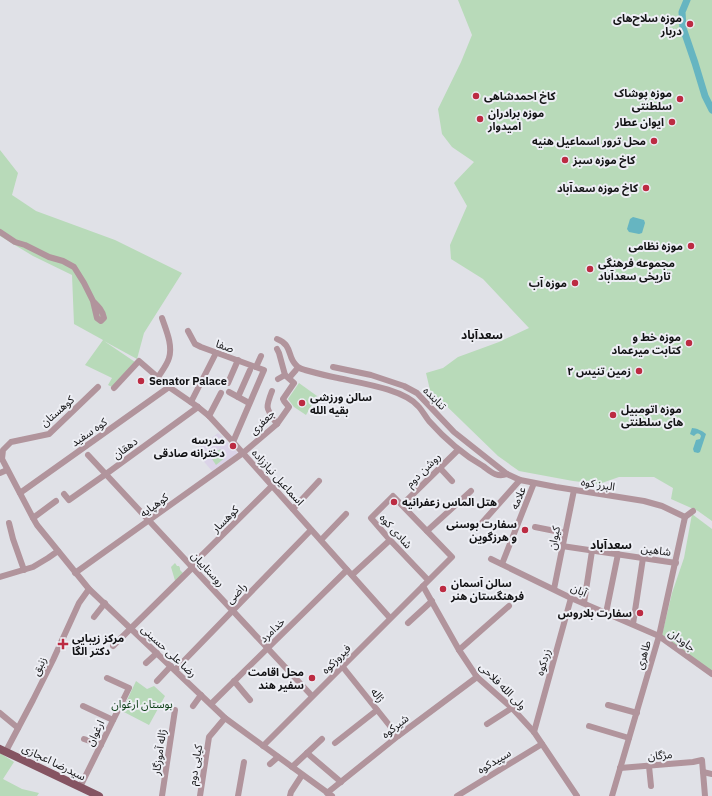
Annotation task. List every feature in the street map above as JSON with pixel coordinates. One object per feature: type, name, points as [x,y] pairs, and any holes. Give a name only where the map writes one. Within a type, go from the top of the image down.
[{"type":"main road","name":"سیدرضا اعجازی","points":[[3,750],[99,796]]},
{"type":"street","points":[[0,232],[15,242],[25,245],[49,257],[63,261],[74,268],[93,301]]},
{"type":"street","points":[[158,377],[170,357],[170,348],[162,318]]},
{"type":"street","name":"صفا","points":[[188,331],[196,344],[201,347],[264,370],[249,403]]},
{"type":"street","points":[[277,339],[286,345],[295,365],[305,370],[369,385],[402,395],[418,406],[428,420],[458,450],[496,474],[502,476],[507,474]]},
{"type":"street","points":[[277,349],[289,378]]},
{"type":"street","points":[[191,402],[216,353]]},
{"type":"street","points":[[256,367],[261,356]]},
{"type":"street","points":[[228,384],[238,360]]},
{"type":"street","name":"اسماعیل نیاززاده","points":[[114,388],[139,361],[169,387],[209,416],[390,618]]},
{"type":"street","name":"تنابنده","points":[[333,367],[371,375],[404,386],[416,393],[454,432],[507,474]]},
{"type":"street","points":[[238,396],[250,370]]},
{"type":"street","points":[[278,379],[289,378],[296,370]]},
{"type":"street","name":"جعفری","points":[[243,453],[277,424],[289,406],[283,400],[289,378]]},
{"type":"street","name":"کوهستان","points":[[20,493],[2,458],[3,450],[11,442],[49,434],[98,387]]},
{"type":"street","name":"کوه سفید","points":[[20,493],[169,387]]},
{"type":"street","points":[[272,391],[267,407],[277,424]]},
{"type":"street","points":[[229,392],[249,403],[233,442]]},
{"type":"street","points":[[209,416],[222,393]]},
{"type":"street","name":"دهقان","points":[[64,494],[68,500],[198,407]]},
{"type":"street","name":"روشن دوم","points":[[402,505],[458,450]]},
{"type":"street","name":"کوهپایه","points":[[76,573],[243,453]]},
{"type":"street","name":"روستاییان","points":[[88,455],[312,696]]},
{"type":"street","points":[[440,468],[452,481]]},
{"type":"street","points":[[0,473],[7,470]]},
{"type":"street","name":"البرز کوه","points":[[507,474],[520,480],[534,483],[644,501],[662,506],[685,517]]},
{"type":"street","points":[[480,525],[520,480]]},
{"type":"street","points":[[293,509],[319,481]]},
{"type":"street","name":"علامه","points":[[502,564],[534,483]]},
{"type":"street","name":"کوهسار","points":[[114,646],[272,486]]},
{"type":"street","name":"کیوان","points":[[554,589],[574,490]]},
{"type":"street","points":[[402,505],[427,531],[471,492]]},
{"type":"street","name":"رضا علی حسینی","points":[[20,493],[37,525],[89,589],[225,718],[330,794]]},
{"type":"street","name":"شادی کوه","points":[[402,505],[394,496],[371,518],[428,580]]},
{"type":"street","points":[[33,518],[56,501]]},
{"type":"street","points":[[685,517],[693,511]]},
{"type":"street","points":[[321,540],[346,514]]},
{"type":"street","name":"طاهری","points":[[612,796],[659,636],[685,517]]},
{"type":"street","points":[[9,523],[24,570]]},
{"type":"street","points":[[536,527],[565,533]]},
{"type":"street","name":"راضی","points":[[157,681],[173,668],[233,610],[311,530]]},
{"type":"street","name":"فیروزکوه","points":[[263,746],[452,557],[427,531]]},
{"type":"street","points":[[352,576],[390,540]]},
{"type":"street","name":"شاهین","points":[[562,546],[676,563]]},
{"type":"street","points":[[0,577],[33,567],[58,550]]},
{"type":"street","points":[[584,603],[592,551]]},
{"type":"street","points":[[606,613],[618,554]]},
{"type":"street","points":[[632,624],[643,558]]},
{"type":"street","name":"آبان","points":[[491,559],[571,598],[659,636]]},
{"type":"street","name":"خدامرد","points":[[211,704],[348,570]]},
{"type":"street","name":"ولی‌ الله فلاحی","points":[[423,586],[459,650],[477,677],[512,708],[534,732],[577,796]]},
{"type":"street","name":"زنبق","points":[[3,750],[18,728],[33,700],[79,603],[89,589]]},
{"type":"street","name":"زردکوه","points":[[534,732],[571,598]]},
{"type":"street","points":[[408,623],[432,601]]},
{"type":"street","points":[[94,617],[105,603]]},
{"type":"street","points":[[459,650],[509,606]]},
{"type":"street","name":"جاودان","points":[[659,636],[712,674]]},
{"type":"street","points":[[146,663],[156,653]]},
{"type":"street","name":"ژاله","points":[[342,666],[398,736]]},
{"type":"street","name":"شیرکوه","points":[[330,794],[341,782],[398,736],[477,677]]},
{"type":"street","name":"ارغوان","points":[[80,787],[129,688],[107,678]]},
{"type":"street","points":[[234,681],[250,700]]},
{"type":"street","points":[[193,706],[201,695]]},
{"type":"street","points":[[608,705],[637,713]]},
{"type":"street","points":[[83,706],[113,720]]},
{"type":"street","points":[[487,724],[512,708]]},
{"type":"street","name":"ژاله آموزگار","points":[[162,796],[175,710]]},
{"type":"street","points":[[335,743],[377,710]]},
{"type":"street","points":[[0,713],[18,728]]},
{"type":"street","name":"کیایی دوم","points":[[200,796],[209,737],[225,718]]},
{"type":"street","points":[[589,726],[629,738]]},
{"type":"street","points":[[84,738],[101,745]]},
{"type":"street","points":[[292,767],[322,739]]},
{"type":"street","name":"سپیدکوه","points":[[457,796],[542,744]]},
{"type":"street","points":[[307,753],[341,782]]},
{"type":"street","points":[[270,764],[278,757]]},
{"type":"street","name":"مژگان","points":[[620,768],[702,760],[703,772]]},
{"type":"street","points":[[238,796],[244,762]]},
{"type":"street","points":[[649,766],[651,786]]},
{"type":"street","points":[[705,796],[703,772],[712,774]]},
{"type":"street","points":[[290,796],[302,775]]},
{"type":"shaded area","points":[[218,433],[238,453],[212,471],[195,451]]},
{"type":"green space","name":"مجموعه فرهنگی تاریخی سعدآباد","points":[[458,0],[712,0],[712,521],[698,511],[671,499],[673,488],[654,477],[619,477],[599,484],[573,481],[519,471],[498,456],[430,390],[426,373],[443,368],[458,357],[499,342],[529,328],[483,279],[451,259],[450,245],[467,206],[454,183],[474,162],[452,147],[442,134],[438,109],[461,62],[472,35]]},
{"type":"green space","points":[[0,150],[18,173],[12,195],[36,211],[115,240],[182,273],[144,333],[137,359],[104,341],[135,362],[114,388],[108,385],[112,378],[85,365],[103,340],[74,324],[72,275],[33,256],[0,236]]},
{"type":"green space","name":"سالن ورزشی بقیه الله","points":[[299,383],[317,396],[306,415],[294,407],[288,399]]},
{"type":"green space","points":[[220,449],[226,457],[216,465],[210,456]]},
{"type":"green space","points":[[692,514],[712,529],[712,672],[662,635],[672,593],[684,558]]},
{"type":"green space","points":[[175,563],[179,566],[183,573],[176,584],[171,567]]},
{"type":"green space","name":"بوستان ارغوان","points":[[136,681],[147,689],[154,686],[165,696],[149,725],[122,711]]},
{"type":"green space","points":[[0,753],[14,762],[3,779],[22,789],[39,793],[37,796],[0,796]]},
{"type":"water","points":[[633,217],[644,220],[645,223],[642,233],[639,234],[629,232],[627,229],[630,219]]},
{"type":"water","points":[[692,428],[706,434],[700,452],[698,453],[694,452],[693,449],[696,440],[700,439],[701,436],[700,434],[696,434],[694,436],[690,434]]},
{"type":"waterway","points":[[687,0],[682,12],[683,28],[705,96],[712,110]]},
{"type":"place","name":"موزه سلاح‌های دربار","points":[[690,24]]},
{"type":"place","name":"کاخ احمدشاهی","points":[[476,96]]},
{"type":"place","name":"موزه پوشاک سلطنتی","points":[[680,99]]},
{"type":"place","name":"موزه برادران امیدوار","points":[[480,119]]},
{"type":"place","name":"ایوان عطار","points":[[672,122]]},
{"type":"place","name":"محل ترور اسماعیل هنیه","points":[[654,141]]},
{"type":"place","name":"کاخ موزه سبز","points":[[565,160]]},
{"type":"place","name":"کاخ موزه سعدآباد","points":[[646,188]]},
{"type":"place","name":"موزه نظامی","points":[[691,246]]},
{"type":"place","name":"مجموعه فرهنگی تاریخی سعدآباد","points":[[590,269]]},
{"type":"place","name":"موزه آب","points":[[575,283]]},
{"type":"place","name":"موزه خط و کتابت میرعماد","points":[[689,343]]},
{"type":"place","name":"زمین تنیس ۲","points":[[639,371]]},
{"type":"place","name":"Senator Palace","points":[[141,381]]},
{"type":"place","name":"سالن ورزشی بقیه الله","points":[[302,403]]},
{"type":"place","name":"موزه اتومبیل های سلطنتی","points":[[613,415]]},
{"type":"place","name":"مدرسه دخترانه صادقی","points":[[233,446]]},
{"type":"place","name":"هتل الماس زعفرانیه","points":[[394,502]]},
{"type":"place","name":"سفارت بوسنی و هرزگوین","points":[[525,530]]},
{"type":"place","name":"سالن آسمان فرهنگستان هنر","points":[[443,589]]},
{"type":"place","name":"سفارت بلاروس","points":[[640,613]]},
{"type":"place","name":"مرکز زیبایی دکتر الگا","points":[[63,644]]},
{"type":"place","name":"محل اقامت سفیر هند","points":[[312,678]]},
{"type":"district","name":"سعدآباد","points":[[482,334]]},
{"type":"district","name":"سعدآباد","points":[[611,544]]}]
